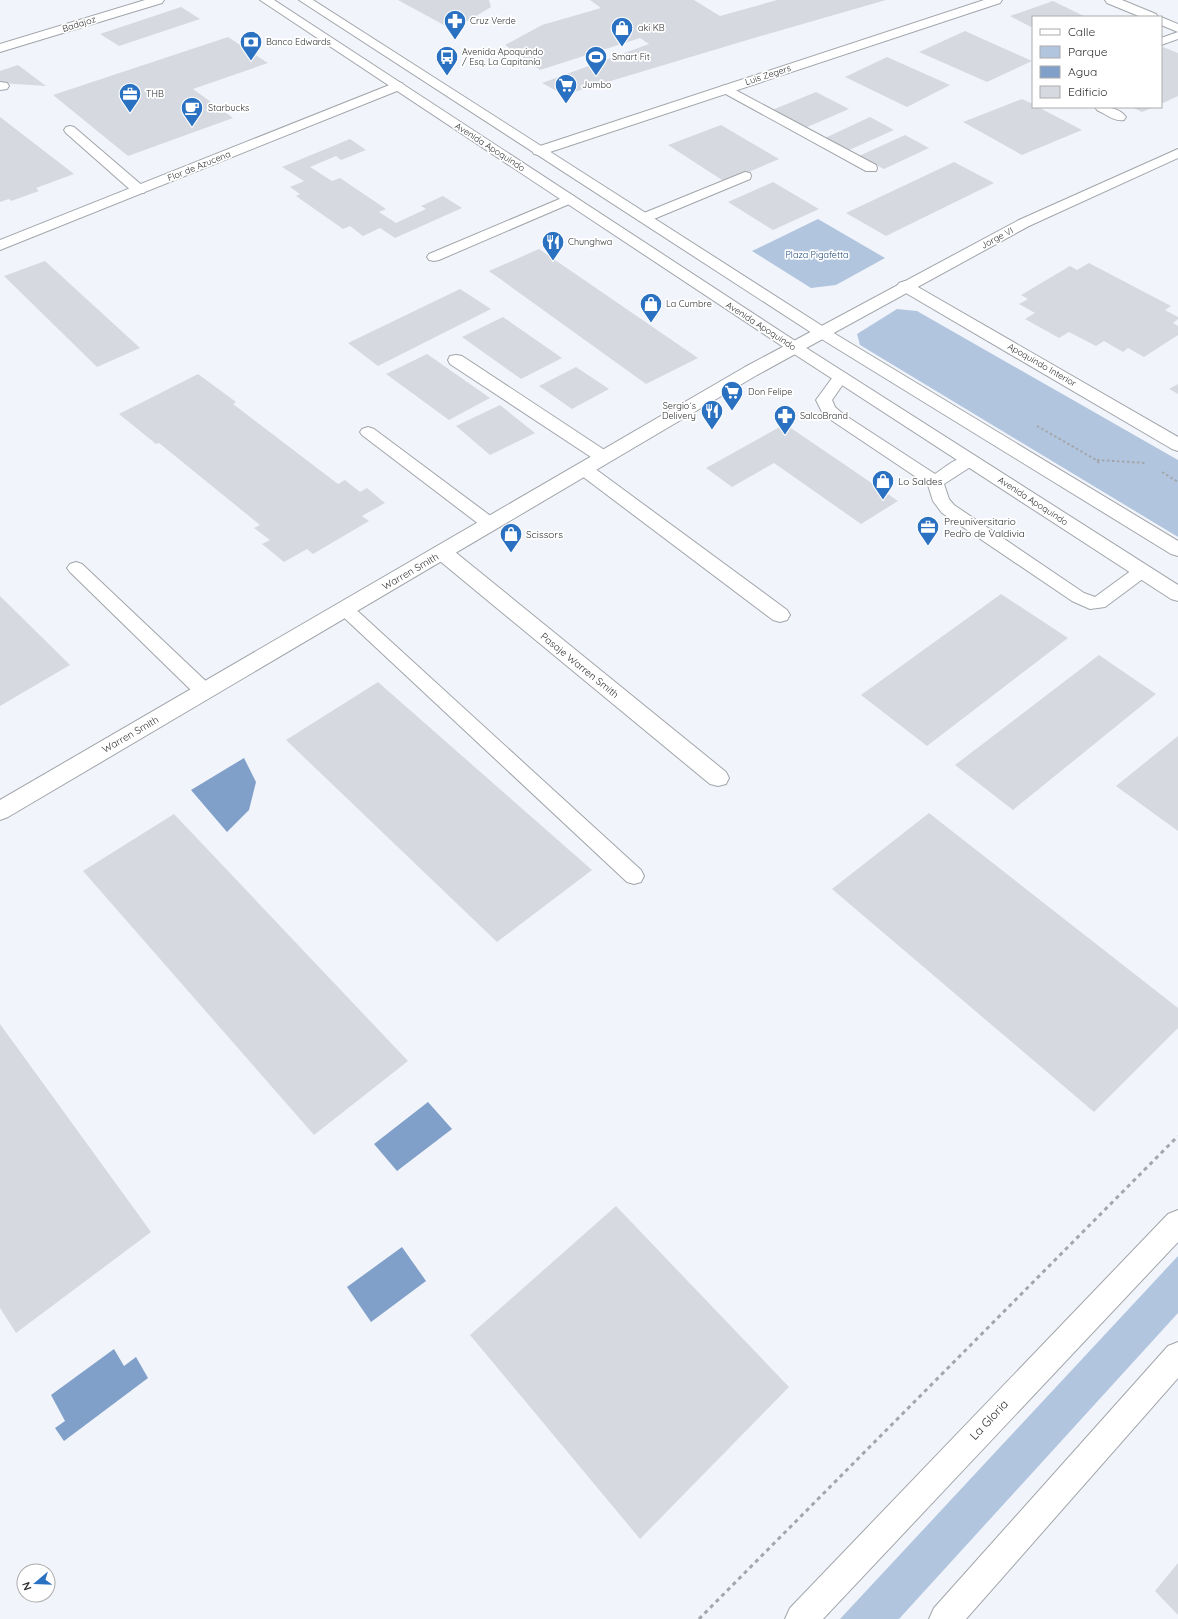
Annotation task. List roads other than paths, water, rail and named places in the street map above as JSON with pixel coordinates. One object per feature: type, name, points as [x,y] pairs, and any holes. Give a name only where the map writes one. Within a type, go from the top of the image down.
[{"type":"street","name":"Badajoz","points":[[0,48],[158,0]]},
{"type":"street","points":[[305,0],[821,332],[1178,550]]},
{"type":"street","name":"Luis Zegers","points":[[539,151],[996,0]]},
{"type":"street","points":[[1111,0],[1150,16]]},
{"type":"street","name":"Avenida Apoquindo","points":[[271,1],[794,347],[1178,594]]},
{"type":"street","points":[[1162,21],[1178,28]]},
{"type":"street","name":"Flor de Azucena","points":[[0,245],[398,86]]},
{"type":"street","name":"Jorge VI","points":[[821,332],[1024,223],[1178,153]]},
{"type":"street","name":"Apoquindo Interior","points":[[905,286],[1178,445]]},
{"type":"street","name":"Warren Smith","points":[[0,811],[821,332]]},
{"type":"street","points":[[456,360],[603,458]]},
{"type":"street","points":[[584,469],[780,615]]},
{"type":"street","name":"Pasaje Warren Smith","points":[[442,552],[718,778]]},
{"type":"street","name":"La Gloria","points":[[801,1619],[1178,1223]]},
{"type":"street","points":[[944,1619],[1178,1356]]},
{"type":"lane","points":[[1162,42],[1178,36]]},
{"type":"lane","points":[[726,89],[871,168]]},
{"type":"lane","points":[[1103,108],[1120,117]]},
{"type":"lane","points":[[70,130],[139,190]]},
{"type":"lane","points":[[644,218],[745,176]]},
{"type":"lane","points":[[434,257],[569,199]]},
{"type":"lane","points":[[840,376],[824,400],[828,409],[837,417],[935,482],[941,501],[948,510],[1090,603],[1099,603],[1142,571]]},
{"type":"lane","points":[[368,432],[490,524]]},
{"type":"lane","points":[[935,482],[969,460]]},
{"type":"lane","points":[[76,568],[204,691]]},
{"type":"lane","points":[[345,609],[634,876]]},
{"type":"water","points":[[244,758],[256,782],[249,810],[227,832],[191,790]]},
{"type":"water","points":[[428,1102],[452,1129],[397,1171],[374,1144]]},
{"type":"water","points":[[402,1247],[426,1281],[371,1322],[347,1287]]},
{"type":"water","points":[[114,1349],[124,1366],[136,1357],[148,1378],[64,1441],[55,1428],[65,1421],[51,1395]]},
{"type":"place","name":"Cruz Verde","points":[[455,40]]},
{"type":"place","name":"aki KB","points":[[622,48]]},
{"type":"place","name":"Banco Edwards","points":[[251,62]]},
{"type":"place","name":"Avenida Apoquindo / Esq. La Capitanía","points":[[447,76]]},
{"type":"place","name":"Smart Fit","points":[[596,76]]},
{"type":"place","name":"Jumbo","points":[[566,104]]},
{"type":"place","name":"THB","points":[[130,114]]},
{"type":"place","name":"Starbucks","points":[[192,128]]},
{"type":"place","name":"Chunghwa","points":[[553,262]]},
{"type":"place","name":"La Cumbre","points":[[651,324]]},
{"type":"place","name":"Don Felipe","points":[[732,412]]},
{"type":"place","name":"Sergio´s Delivery","points":[[712,430]]},
{"type":"place","name":"SalcoBrand","points":[[785,436]]},
{"type":"place","name":"Lo Saldes","points":[[883,500]]},
{"type":"place","name":"Preuniversitario Pedro de Valdivia","points":[[928,546]]},
{"type":"place","name":"Scissors","points":[[511,554]]},
{"type":"park label","name":"Plaza Pigafetta","points":[[817,255]]}]
